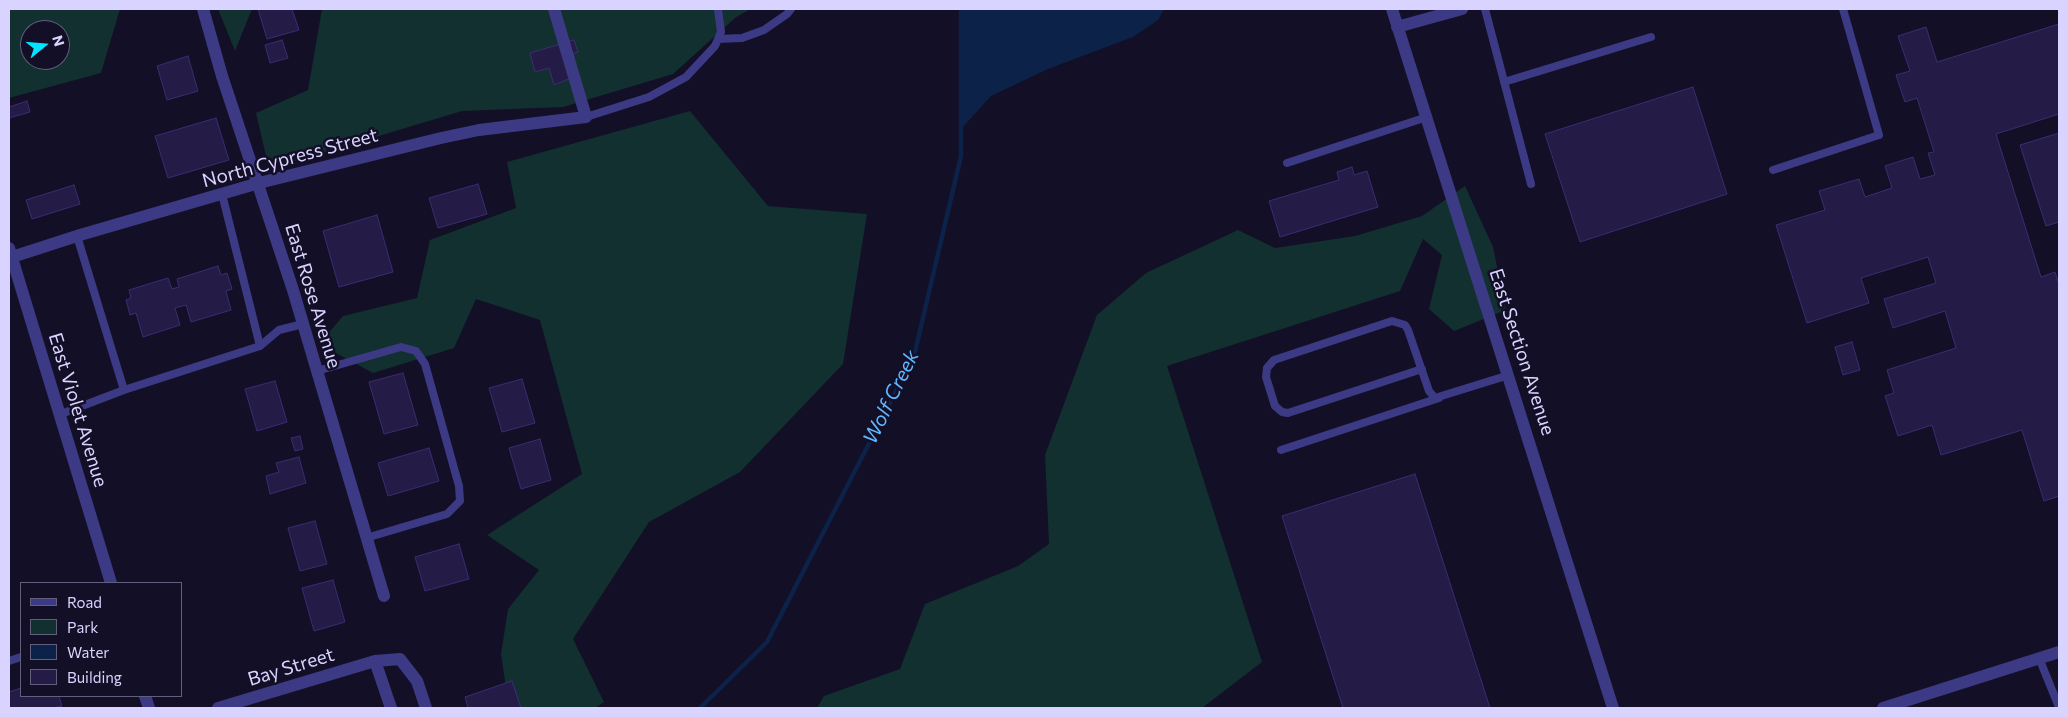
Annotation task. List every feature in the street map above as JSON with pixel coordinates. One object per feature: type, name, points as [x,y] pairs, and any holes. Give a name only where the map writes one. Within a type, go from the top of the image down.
[{"type":"street","name":"East Rose Avenue","points":[[203,9],[222,76],[259,183],[303,324],[384,596]]},
{"type":"street","points":[[554,9],[586,117]]},
{"type":"street","name":"East Section Avenue","points":[[1392,9],[1613,708]]},
{"type":"street","points":[[1397,27],[1462,9]]},
{"type":"street","name":"North Cypress Street","points":[[10,254],[259,183],[479,130],[586,117]]},
{"type":"street","name":"East Violet Avenue","points":[[10,254],[61,414],[111,582]]},
{"type":"street","points":[[1883,708],[2059,652]]},
{"type":"street","name":"Bay Street","points":[[218,708],[375,661],[400,659],[417,681],[426,708]]},
{"type":"street","points":[[375,661],[392,708]]},
{"type":"lane","points":[[586,117],[649,97],[686,77],[718,39],[721,32],[718,9]]},
{"type":"lane","points":[[718,39],[742,38],[764,30],[791,9]]},
{"type":"lane","points":[[1485,9],[1531,184]]},
{"type":"lane","points":[[1773,170],[1879,135],[1843,9]]},
{"type":"lane","points":[[1504,82],[1651,37]]},
{"type":"lane","points":[[1288,163],[1427,117]]},
{"type":"lane","points":[[222,194],[260,346]]},
{"type":"lane","points":[[77,236],[124,390]]},
{"type":"lane","points":[[1422,369],[1288,413],[1282,412],[1274,406],[1266,377],[1267,368],[1274,360],[1392,321],[1405,325],[1422,369],[1431,395],[1438,398]]},
{"type":"lane","points":[[61,414],[124,390],[260,346],[279,330],[303,324]]},
{"type":"lane","points":[[317,371],[401,347],[416,351],[427,374],[460,486],[460,502],[447,514],[366,538]]},
{"type":"lane","points":[[1281,450],[1509,375]]},
{"type":"lane","points":[[2039,658],[2059,707]]},
{"type":"green space","points":[[9,9],[120,9],[101,73],[9,98]]},
{"type":"green space","points":[[218,9],[252,9],[235,51]]},
{"type":"green space","points":[[322,9],[750,9],[735,18],[673,74],[563,107],[462,111],[269,169],[256,113],[308,90]]},
{"type":"green space","points":[[690,111],[768,206],[867,214],[843,364],[740,472],[649,522],[573,639],[604,702],[595,708],[509,708],[501,654],[508,609],[539,570],[487,535],[582,474],[540,320],[476,299],[454,348],[373,373],[319,344],[343,316],[417,298],[430,240],[516,208],[507,162]]},
{"type":"green space","points":[[1465,186],[1493,247],[1506,310],[1454,331],[1429,309],[1442,255],[1423,239],[1400,291],[1167,366],[1262,662],[1202,708],[817,708],[824,696],[900,669],[925,604],[1018,566],[1049,544],[1045,455],[1097,315],[1146,273],[1238,230],[1275,248],[1355,236],[1422,216]]},
{"type":"water","points":[[961,9],[1164,9],[1158,20],[1133,37],[1048,69],[991,96],[962,128]]},
{"type":"building","points":[[258,9],[292,9],[299,30],[267,39]]},
{"type":"building","points":[[2059,24],[2059,114],[1996,134],[2041,277],[2055,272],[2059,285],[2059,496],[2044,501],[2022,430],[1941,455],[1932,425],[1898,436],[1885,396],[1894,393],[1887,370],[1956,348],[1945,311],[1893,328],[1884,299],[1936,283],[1928,257],[1861,278],[1869,303],[1807,323],[1776,225],[1825,210],[1819,191],[1859,179],[1865,197],[1892,188],[1885,166],[1913,157],[1920,179],[1935,175],[1928,153],[1934,152],[1917,98],[1905,102],[1896,75],[1910,71],[1898,36],[1926,27],[1937,62]]},
{"type":"building","points":[[282,40],[288,58],[270,63],[265,45]]},
{"type":"building","points":[[574,40],[578,52],[569,55],[576,76],[554,85],[549,68],[535,72],[530,53]]},
{"type":"building","points":[[188,56],[198,91],[167,100],[157,66]]},
{"type":"building","points":[[1693,87],[1727,194],[1580,242],[1545,134]]},
{"type":"building","points":[[27,101],[30,112],[9,118],[9,107]]},
{"type":"building","points":[[216,118],[229,160],[168,178],[155,136]]},
{"type":"building","points":[[2059,133],[2059,222],[2046,226],[2020,145]]},
{"type":"building","points":[[1352,167],[1354,175],[1367,171],[1378,207],[1280,237],[1269,201],[1339,180],[1337,172]]},
{"type":"building","points":[[478,184],[487,214],[438,228],[429,198]]},
{"type":"building","points":[[74,185],[80,204],[32,219],[26,200]]},
{"type":"building","points":[[377,215],[393,272],[339,287],[323,231]]},
{"type":"building","points":[[218,266],[221,275],[227,273],[232,289],[226,291],[231,310],[191,322],[186,305],[175,308],[180,325],[143,337],[136,313],[130,315],[126,300],[131,298],[129,290],[168,278],[172,289],[179,287],[177,279]]},
{"type":"building","points":[[1852,342],[1860,370],[1843,375],[1835,347]]},
{"type":"building","points":[[403,373],[418,425],[384,434],[369,382]]},
{"type":"building","points":[[522,379],[535,423],[502,432],[489,388]]},
{"type":"building","points":[[275,381],[287,422],[257,431],[245,389]]},
{"type":"building","points":[[300,436],[303,449],[295,451],[291,438]]},
{"type":"building","points":[[540,439],[551,480],[521,489],[509,448]]},
{"type":"building","points":[[429,448],[439,481],[388,496],[378,463]]},
{"type":"building","points":[[299,457],[306,483],[270,494],[266,476],[279,472],[276,463]]},
{"type":"building","points":[[1415,474],[1490,708],[1343,708],[1282,516]]},
{"type":"building","points":[[315,521],[327,564],[300,571],[288,528]]},
{"type":"building","points":[[459,544],[469,579],[425,591],[415,557]]},
{"type":"building","points":[[333,580],[345,622],[314,631],[302,588]]},
{"type":"building","points":[[512,681],[521,708],[468,708],[465,697]]},
{"type":"building","points":[[20,688],[20,697],[59,697],[62,706],[53,708],[9,708],[9,692]]},
{"type":"waterway","name":"Wolf Creek","points":[[700,708],[767,642],[914,356],[961,156],[961,9]]}]
